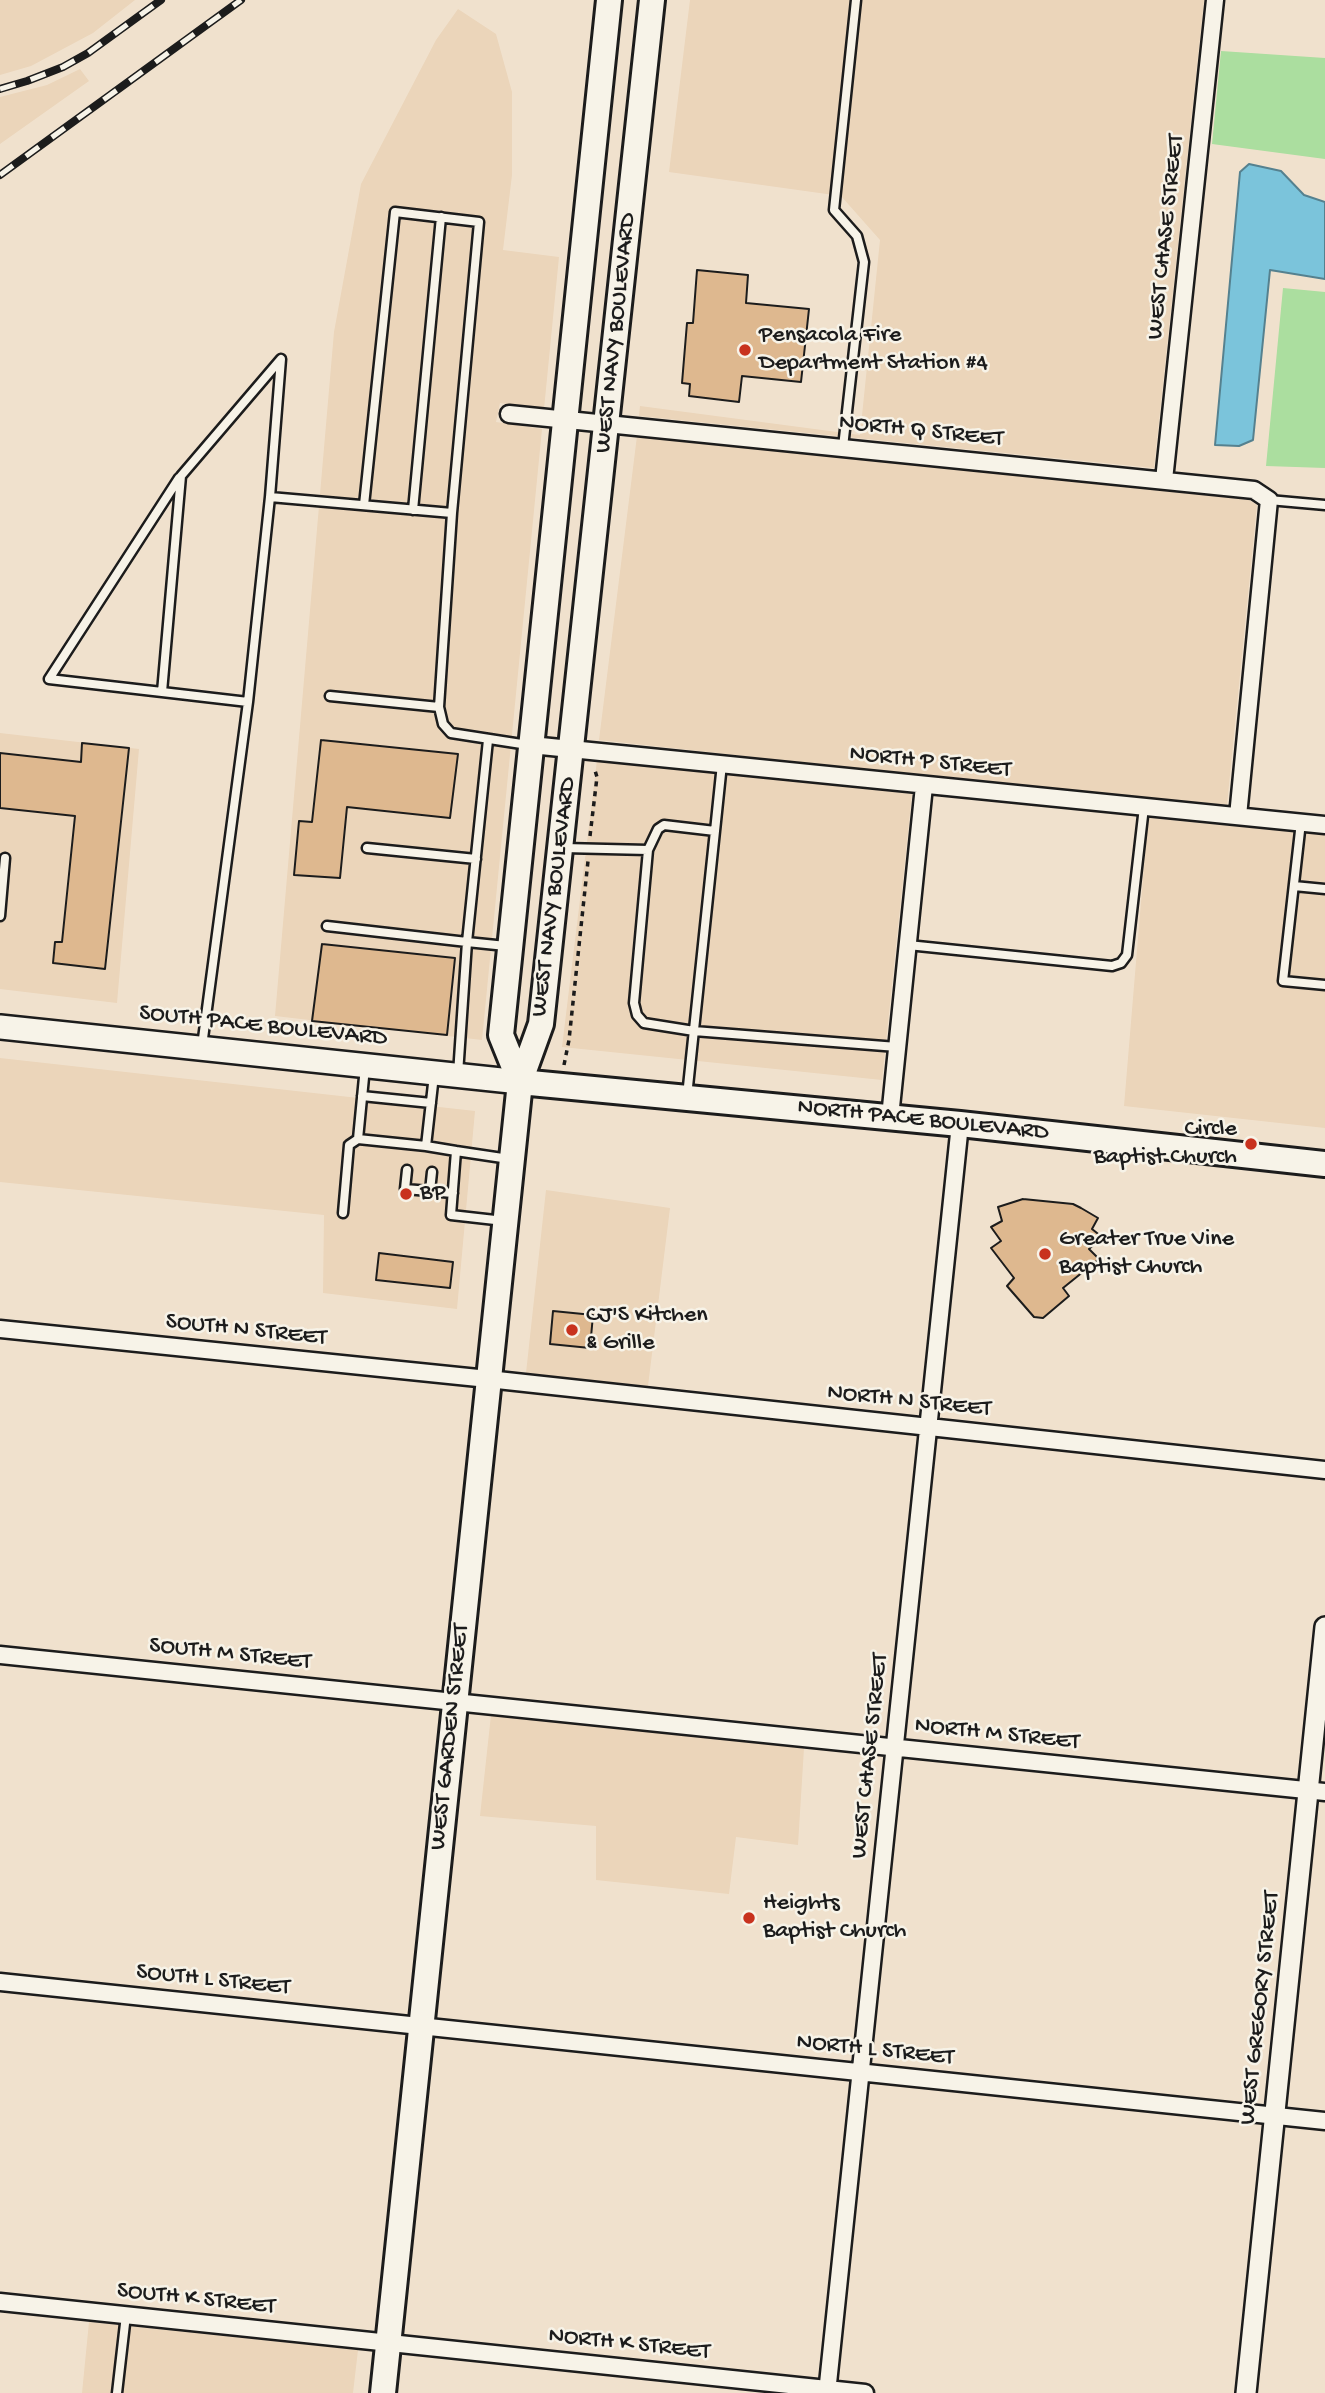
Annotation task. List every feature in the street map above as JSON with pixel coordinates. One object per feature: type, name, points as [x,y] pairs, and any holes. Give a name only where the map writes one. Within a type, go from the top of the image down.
[{"type":"main road","name":"WEST NAVY BOULEVARD","points":[[520,1082],[501,1035],[609,0]]},
{"type":"main road","name":"WEST NAVY BOULEVARD","points":[[520,1082],[541,1024],[652,0]]},
{"type":"main road","name":"SOUTH PACE BOULEVARD","points":[[0,1027],[520,1082]]},
{"type":"main road","name":"NORTH PACE BOULEVARD","points":[[520,1082],[960,1124],[1325,1164]]},
{"type":"main road","name":"WEST GARDEN STREET","points":[[383,2393],[520,1082]]},
{"type":"street","name":"WEST CHASE STREET","points":[[1164,480],[1215,0]]},
{"type":"street","name":"NORTH Q STREET","points":[[509,414],[1254,490],[1269,500]]},
{"type":"street","points":[[1238,816],[1269,500]]},
{"type":"street","name":"NORTH P STREET","points":[[531,745],[1325,824]]},
{"type":"street","points":[[890,1117],[924,786]]},
{"type":"street","name":"WEST CHASE STREET","points":[[827,2391],[960,1124]]},
{"type":"street","name":"SOUTH N STREET","points":[[0,1329],[488,1379]]},
{"type":"street","name":"NORTH N STREET","points":[[488,1379],[1325,1470]]},
{"type":"street","name":"WEST GREGORY STREET","points":[[1246,2393],[1275,2116],[1317,1791],[1325,1627]]},
{"type":"street","name":"SOUTH M STREET","points":[[0,1655],[455,1701]]},
{"type":"street","name":"NORTH M STREET","points":[[455,1701],[1317,1791]]},
{"type":"street","name":"SOUTH L STREET","points":[[0,1982],[421,2026]]},
{"type":"street","name":"NORTH L STREET","points":[[421,2026],[1325,2121]]},
{"type":"street","name":"SOUTH K STREET","points":[[0,2302],[388,2343]]},
{"type":"street","name":"NORTH K STREET","points":[[388,2343],[865,2393]]},
{"type":"lane","points":[[843,447],[864,262],[857,236],[834,210],[856,0]]},
{"type":"lane","points":[[364,505],[395,212],[479,222],[452,513],[439,708],[443,723],[451,733],[531,745]]},
{"type":"lane","points":[[413,510],[440,218]]},
{"type":"lane","points":[[202,1048],[248,702],[270,497],[281,359],[181,476],[49,679],[248,702]]},
{"type":"lane","points":[[162,691],[181,476]]},
{"type":"lane","points":[[270,497],[452,513]]},
{"type":"lane","points":[[1269,500],[1325,505]]},
{"type":"lane","points":[[330,696],[439,708]]},
{"type":"lane","points":[[457,1074],[467,942],[488,740]]},
{"type":"lane","points":[[687,1098],[722,764]]},
{"type":"lane","points":[[908,945],[1112,966],[1121,963],[1127,955],[1144,807]]},
{"type":"lane","points":[[1301,822],[1283,981],[1323,985]]},
{"type":"lane","points":[[715,831],[664,825],[658,829],[648,850],[634,1003],[637,1016],[644,1023],[694,1031],[897,1047]]},
{"type":"lane","points":[[367,848],[476,859]]},
{"type":"lane","points":[[561,848],[648,850]]},
{"type":"lane","points":[[0,916],[5,858]]},
{"type":"lane","points":[[1294,886],[1325,889]]},
{"type":"lane","points":[[327,926],[510,947]]},
{"type":"lane","points":[[358,1139],[365,1064]]},
{"type":"lane","points":[[431,1149],[434,1071]]},
{"type":"lane","points":[[362,1096],[431,1104]]},
{"type":"lane","points":[[343,1213],[349,1145],[358,1139],[409,1148],[512,1159]]},
{"type":"lane","points":[[456,1151],[452,1215],[505,1221]]},
{"type":"lane","points":[[407,1170],[405,1189],[453,1193]]},
{"type":"lane","points":[[430,1191],[432,1172]]},
{"type":"lane","points":[[117,2393],[126,2315]]},
{"type":"shaded area","points":[[0,0],[135,0],[93,33],[31,66],[0,75]]},
{"type":"shaded area","points":[[690,0],[1204,0],[1154,468],[639,416],[640,406],[860,435],[880,240],[841,196],[669,172]]},
{"type":"shaded area","points":[[458,9],[496,34],[512,92],[512,175],[503,250],[559,257],[544,409],[500,403],[496,422],[542,429],[482,1040],[275,1016],[334,332],[361,184],[436,40]]},
{"type":"shaded area","points":[[80,69],[89,81],[0,144],[0,97],[47,85]]},
{"type":"shaded area","points":[[637,436],[1249,500],[1257,505],[1227,805],[926,776],[599,740]]},
{"type":"shaded area","points":[[0,733],[139,749],[117,1003],[0,989]]},
{"type":"shaded area","points":[[597,760],[912,794],[882,1080],[562,1047]]},
{"type":"shaded area","points":[[1148,818],[1325,835],[1325,1128],[1124,1106]]},
{"type":"shaded area","points":[[0,1058],[475,1111],[457,1309],[323,1293],[324,1215],[0,1182]]},
{"type":"shaded area","points":[[546,1190],[670,1208],[648,1386],[526,1373]]},
{"type":"shaded area","points":[[491,1715],[804,1748],[798,1845],[736,1837],[729,1894],[596,1880],[596,1826],[480,1816]]},
{"type":"shaded area","points":[[89,2322],[358,2350],[353,2393],[82,2393]]},
{"type":"green space","points":[[1221,51],[1325,58],[1325,159],[1212,144]]},
{"type":"green space","points":[[1283,288],[1325,292],[1325,468],[1266,466]]},
{"type":"water","points":[[1249,164],[1281,171],[1304,195],[1325,202],[1325,279],[1270,270],[1253,440],[1239,446],[1215,445],[1240,172]]},
{"type":"building","name":"Pensacola Fire Department Station #4","points":[[697,270],[748,275],[746,303],[809,309],[801,382],[742,376],[739,402],[689,396],[690,384],[682,383],[687,323],[693,323]]},
{"type":"building","points":[[321,740],[458,754],[450,818],[347,807],[340,878],[294,875],[299,821],[312,822]]},
{"type":"building","points":[[82,743],[129,748],[105,969],[53,963],[55,942],[62,942],[75,816],[0,808],[0,753],[81,762]]},
{"type":"building","points":[[322,944],[455,958],[447,1035],[312,1021]]},
{"type":"building","name":"Greater True Vine Baptist Church","points":[[1023,1199],[1073,1204],[1098,1218],[1092,1229],[1102,1237],[1089,1249],[1099,1259],[1063,1288],[1069,1296],[1043,1318],[1034,1317],[1007,1286],[1014,1278],[991,1248],[1001,1241],[991,1227],[1002,1221],[998,1207]]},
{"type":"building","points":[[379,1253],[453,1262],[450,1288],[376,1280]]},
{"type":"building","name":"CJ'S Kitchen & Grille","points":[[553,1311],[593,1315],[590,1348],[550,1344]]},
{"type":"railway","points":[[0,89],[63,67],[88,53],[161,0]]},
{"type":"railway","points":[[0,175],[241,0]]},
{"type":"place","name":"Pensacola Fire Department Station #4","points":[[745,350]]},
{"type":"place","name":"Circle Baptist Church","points":[[1251,1144]]},
{"type":"place","name":"BP","points":[[406,1194]]},
{"type":"place","name":"Greater True Vine Baptist Church","points":[[1045,1254]]},
{"type":"place","name":"CJ'S Kitchen & Grille","points":[[572,1330]]},
{"type":"place","name":"Heights Baptist Church","points":[[749,1918]]}]
